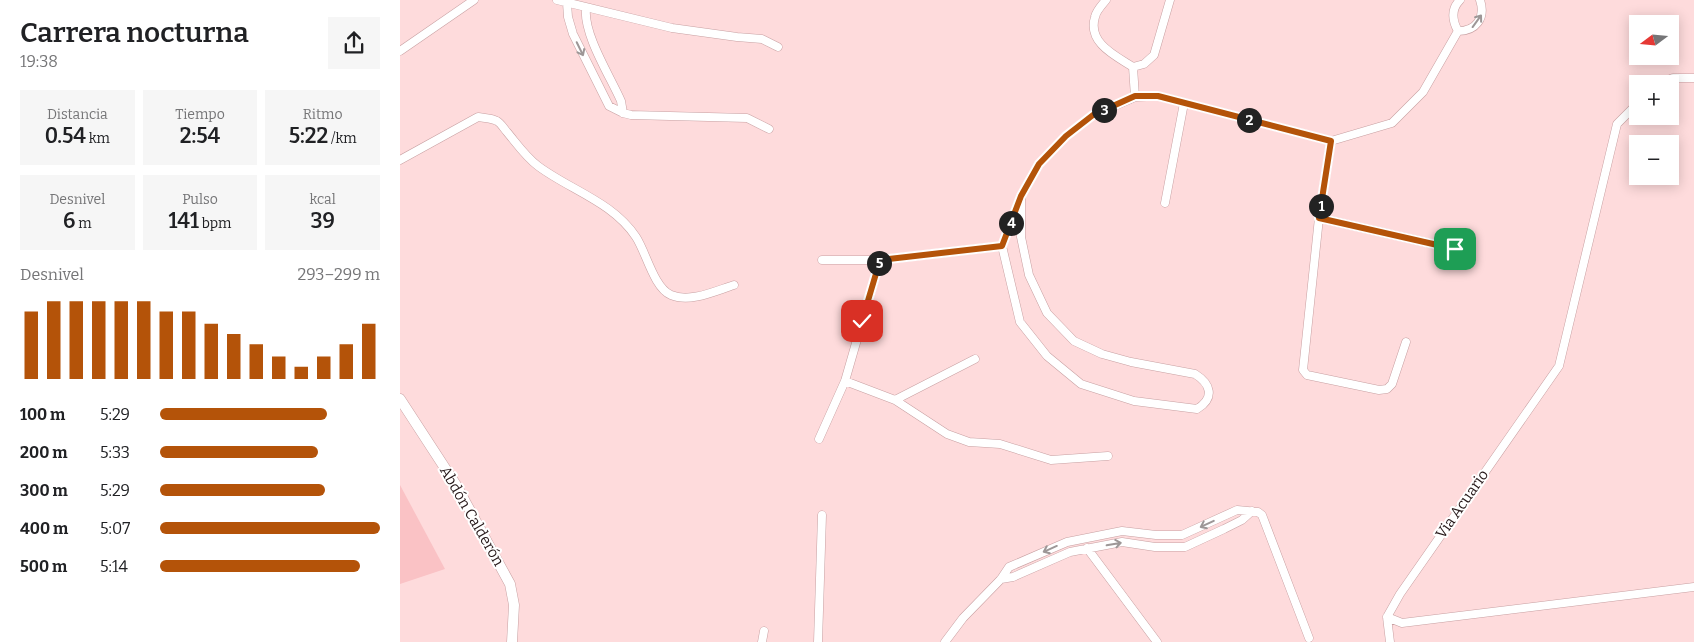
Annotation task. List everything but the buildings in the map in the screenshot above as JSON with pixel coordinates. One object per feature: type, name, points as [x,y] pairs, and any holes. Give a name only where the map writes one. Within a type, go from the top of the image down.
[{"type":"street","points":[[400,51],[474,0]]},
{"type":"street","points":[[557,0],[672,28],[737,37],[762,38],[778,47]]},
{"type":"street","points":[[1106,0],[1095,16],[1096,38],[1103,47],[1133,67],[1144,64],[1154,55],[1170,0]]},
{"type":"street","points":[[1021,196],[1021,237],[1027,265],[1047,313],[1074,341],[1102,354],[1132,362],[1195,374],[1204,380],[1209,393],[1208,400],[1197,408],[1134,400],[1081,384],[1047,356],[1020,322],[1002,246],[1021,196],[1039,164],[1066,136],[1093,115],[1135,96],[1158,96],[1331,141],[1392,123],[1423,92],[1458,31],[1453,17],[1454,10],[1460,0]]},
{"type":"street","points":[[1458,31],[1466,31],[1473,28],[1479,22],[1482,15],[1480,0]]},
{"type":"street","points":[[567,3],[568,17],[573,34],[609,106],[631,115],[747,118],[768,130]]},
{"type":"street","points":[[586,8],[585,16],[588,29],[621,101],[623,113]]},
{"type":"street","points":[[1133,67],[1135,96]]},
{"type":"street","points":[[1679,78],[1694,78]]},
{"type":"street","points":[[1165,203],[1184,103]]},
{"type":"street","name":"Via Acuario","points":[[1387,617],[1400,594],[1559,366],[1617,124],[1629,112]]},
{"type":"street","points":[[400,160],[478,118],[497,121],[524,153],[538,166],[625,221],[638,238],[656,279],[665,292],[686,298],[734,285]]},
{"type":"street","points":[[1331,141],[1319,218],[1303,370],[1307,375],[1379,390],[1392,384],[1406,342]]},
{"type":"street","points":[[1319,218],[1455,249]]},
{"type":"street","points":[[822,260],[880,260],[1002,246]]},
{"type":"street","points":[[819,439],[845,381],[880,260]]},
{"type":"street","points":[[895,400],[975,359]]},
{"type":"street","points":[[845,381],[895,400],[947,434],[969,442],[1000,444],[1051,460],[1108,456]]},
{"type":"street","name":"Abdón Calderón","points":[[400,399],[456,485],[510,584],[514,605],[512,642]]},
{"type":"street","points":[[944,642],[963,618],[1001,579],[1009,567],[1067,542],[1122,530],[1156,535],[1182,535],[1237,510],[1252,511],[1262,515],[1309,638]]},
{"type":"street","points":[[1001,579],[1013,577],[1070,552],[1087,548],[1122,542],[1155,547],[1185,546],[1242,520],[1252,511]]},
{"type":"street","points":[[818,642],[822,515]]},
{"type":"street","points":[[1087,548],[1157,642]]},
{"type":"street","points":[[1390,642],[1387,617],[1402,623],[1694,587]]},
{"type":"street","points":[[762,642],[764,631]]},
{"type":"shaded area","points":[[400,485],[445,569],[400,584]]},
{"type":"route","points":[[862,321],[880,260],[1002,246],[1021,196],[1039,164],[1066,136],[1093,115],[1135,96],[1158,96],[1331,141],[1319,218],[1455,249]]}]
